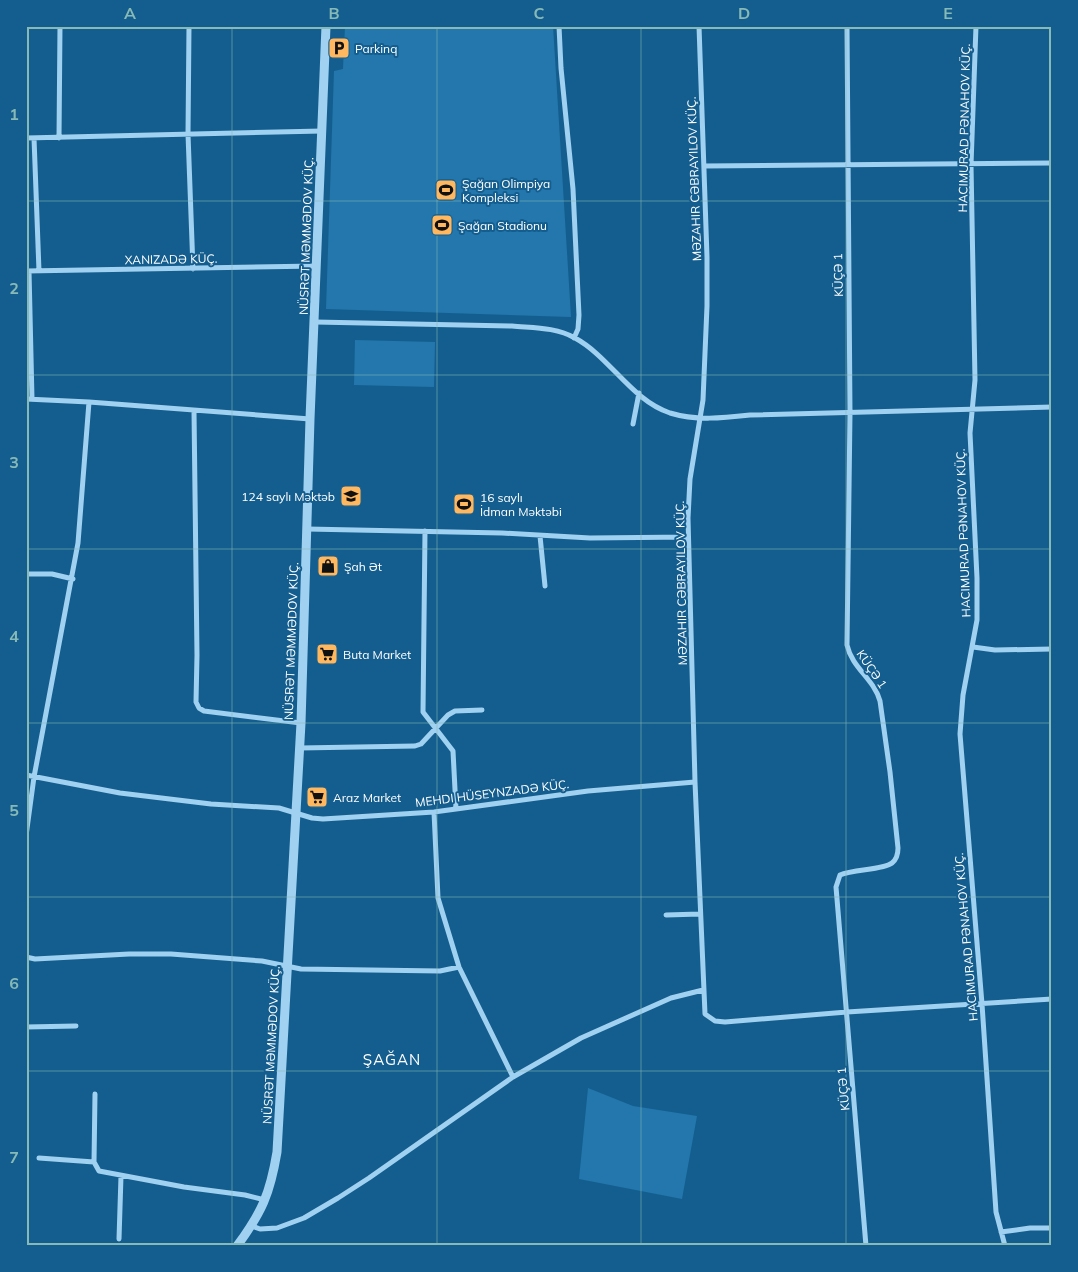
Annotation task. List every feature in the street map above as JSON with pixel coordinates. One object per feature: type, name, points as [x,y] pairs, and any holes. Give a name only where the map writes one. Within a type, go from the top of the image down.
[{"type":"street","points":[[59,138],[60,26]]},
{"type":"street","points":[[189,26],[188,134],[193,269]]},
{"type":"street","name":"NÜSRƏT MƏMMƏDOV KÜÇ.","points":[[237,1246],[252,1226],[265,1200],[277,1152],[300,748],[310,419],[326,26]]},
{"type":"street","points":[[559,26],[561,68],[573,189],[579,315],[578,329],[574,338]]},
{"type":"street","points":[[700,26],[707,306],[701,418],[690,479],[688,536],[695,782],[705,1014],[715,1021],[1052,999]]},
{"type":"street","name":"KÜÇƏ 1","points":[[847,26],[846,166],[850,413],[847,644],[850,656],[877,690],[880,701],[898,848],[897,856],[893,863],[886,866],[847,872],[840,875],[836,887],[866,1246]]},
{"type":"street","points":[[976,26],[971,165],[975,380],[970,432],[977,578],[976,620],[962,695],[960,734],[982,1004],[996,1212],[1005,1246]]},
{"type":"street","points":[[26,138],[322,131]]},
{"type":"street","points":[[34,138],[39,270]]},
{"type":"street","points":[[704,166],[1052,163]]},
{"type":"street","points":[[310,419],[29,399],[27,271],[317,266]]},
{"type":"street","points":[[315,322],[512,326],[544,328],[561,332],[585,345],[653,404],[668,412],[701,418],[1052,407]]},
{"type":"street","points":[[633,424],[639,393]]},
{"type":"street","points":[[26,836],[34,777],[72,579],[80,525],[89,402]]},
{"type":"street","points":[[194,411],[196,702],[199,708],[204,711],[301,723]]},
{"type":"street","points":[[307,529],[426,531],[590,538],[688,536]]},
{"type":"street","points":[[426,531],[422,712],[452,751],[456,810]]},
{"type":"street","points":[[540,536],[545,586]]},
{"type":"street","points":[[26,574],[52,574],[72,579]]},
{"type":"street","points":[[972,647],[995,650],[1052,649]]},
{"type":"street","points":[[300,748],[415,746],[421,744],[455,710],[482,710]]},
{"type":"street","name":"MEHDI HÜSEYNZADƏ KÜÇ.","points":[[26,776],[120,793],[211,804],[279,808],[312,818],[323,819],[456,810],[588,791],[695,782]]},
{"type":"street","points":[[434,812],[438,898],[459,967],[513,1076]]},
{"type":"street","points":[[666,915],[700,914]]},
{"type":"street","points":[[26,957],[171,954],[262,961],[288,967],[315,970],[440,971],[459,967]]},
{"type":"street","points":[[252,1226],[268,1229],[290,1224],[338,1198],[513,1076],[589,1034],[671,998],[703,990]]},
{"type":"street","points":[[26,1027],[76,1026]]},
{"type":"street","points":[[95,1094],[94,1162],[99,1171],[265,1200]]},
{"type":"street","points":[[39,1158],[94,1162]]},
{"type":"street","points":[[119,1239],[120,1176]]},
{"type":"street","points":[[1002,1232],[1023,1228],[1052,1228]]},
{"type":"shaded area","name":"Şağan Olimpiya Kompleksi","points":[[345,26],[553,26],[571,317],[326,309],[334,71],[343,69]]},
{"type":"shaded area","points":[[355,340],[435,342],[434,387],[354,385]]},
{"type":"shaded area","points":[[588,1088],[633,1106],[697,1116],[682,1199],[579,1179]]},
{"type":"place","name":"Parkinq","points":[[339,48]]},
{"type":"place","name":"Şağan Olimpiya Kompleksi","points":[[446,190]]},
{"type":"place","name":"Şağan Stadionu","points":[[442,225]]},
{"type":"place","name":"124 saylı Məktəb","points":[[351,496]]},
{"type":"place","name":"16 saylı İdman Məktəbi","points":[[464,504]]},
{"type":"place","name":"Şah Ət","points":[[328,566]]},
{"type":"place","name":"Buta Market","points":[[327,654]]},
{"type":"place","name":"Araz Market","points":[[317,797]]},
{"type":"district","name":"ŞAĞAN","points":[[392,1059]]}]
